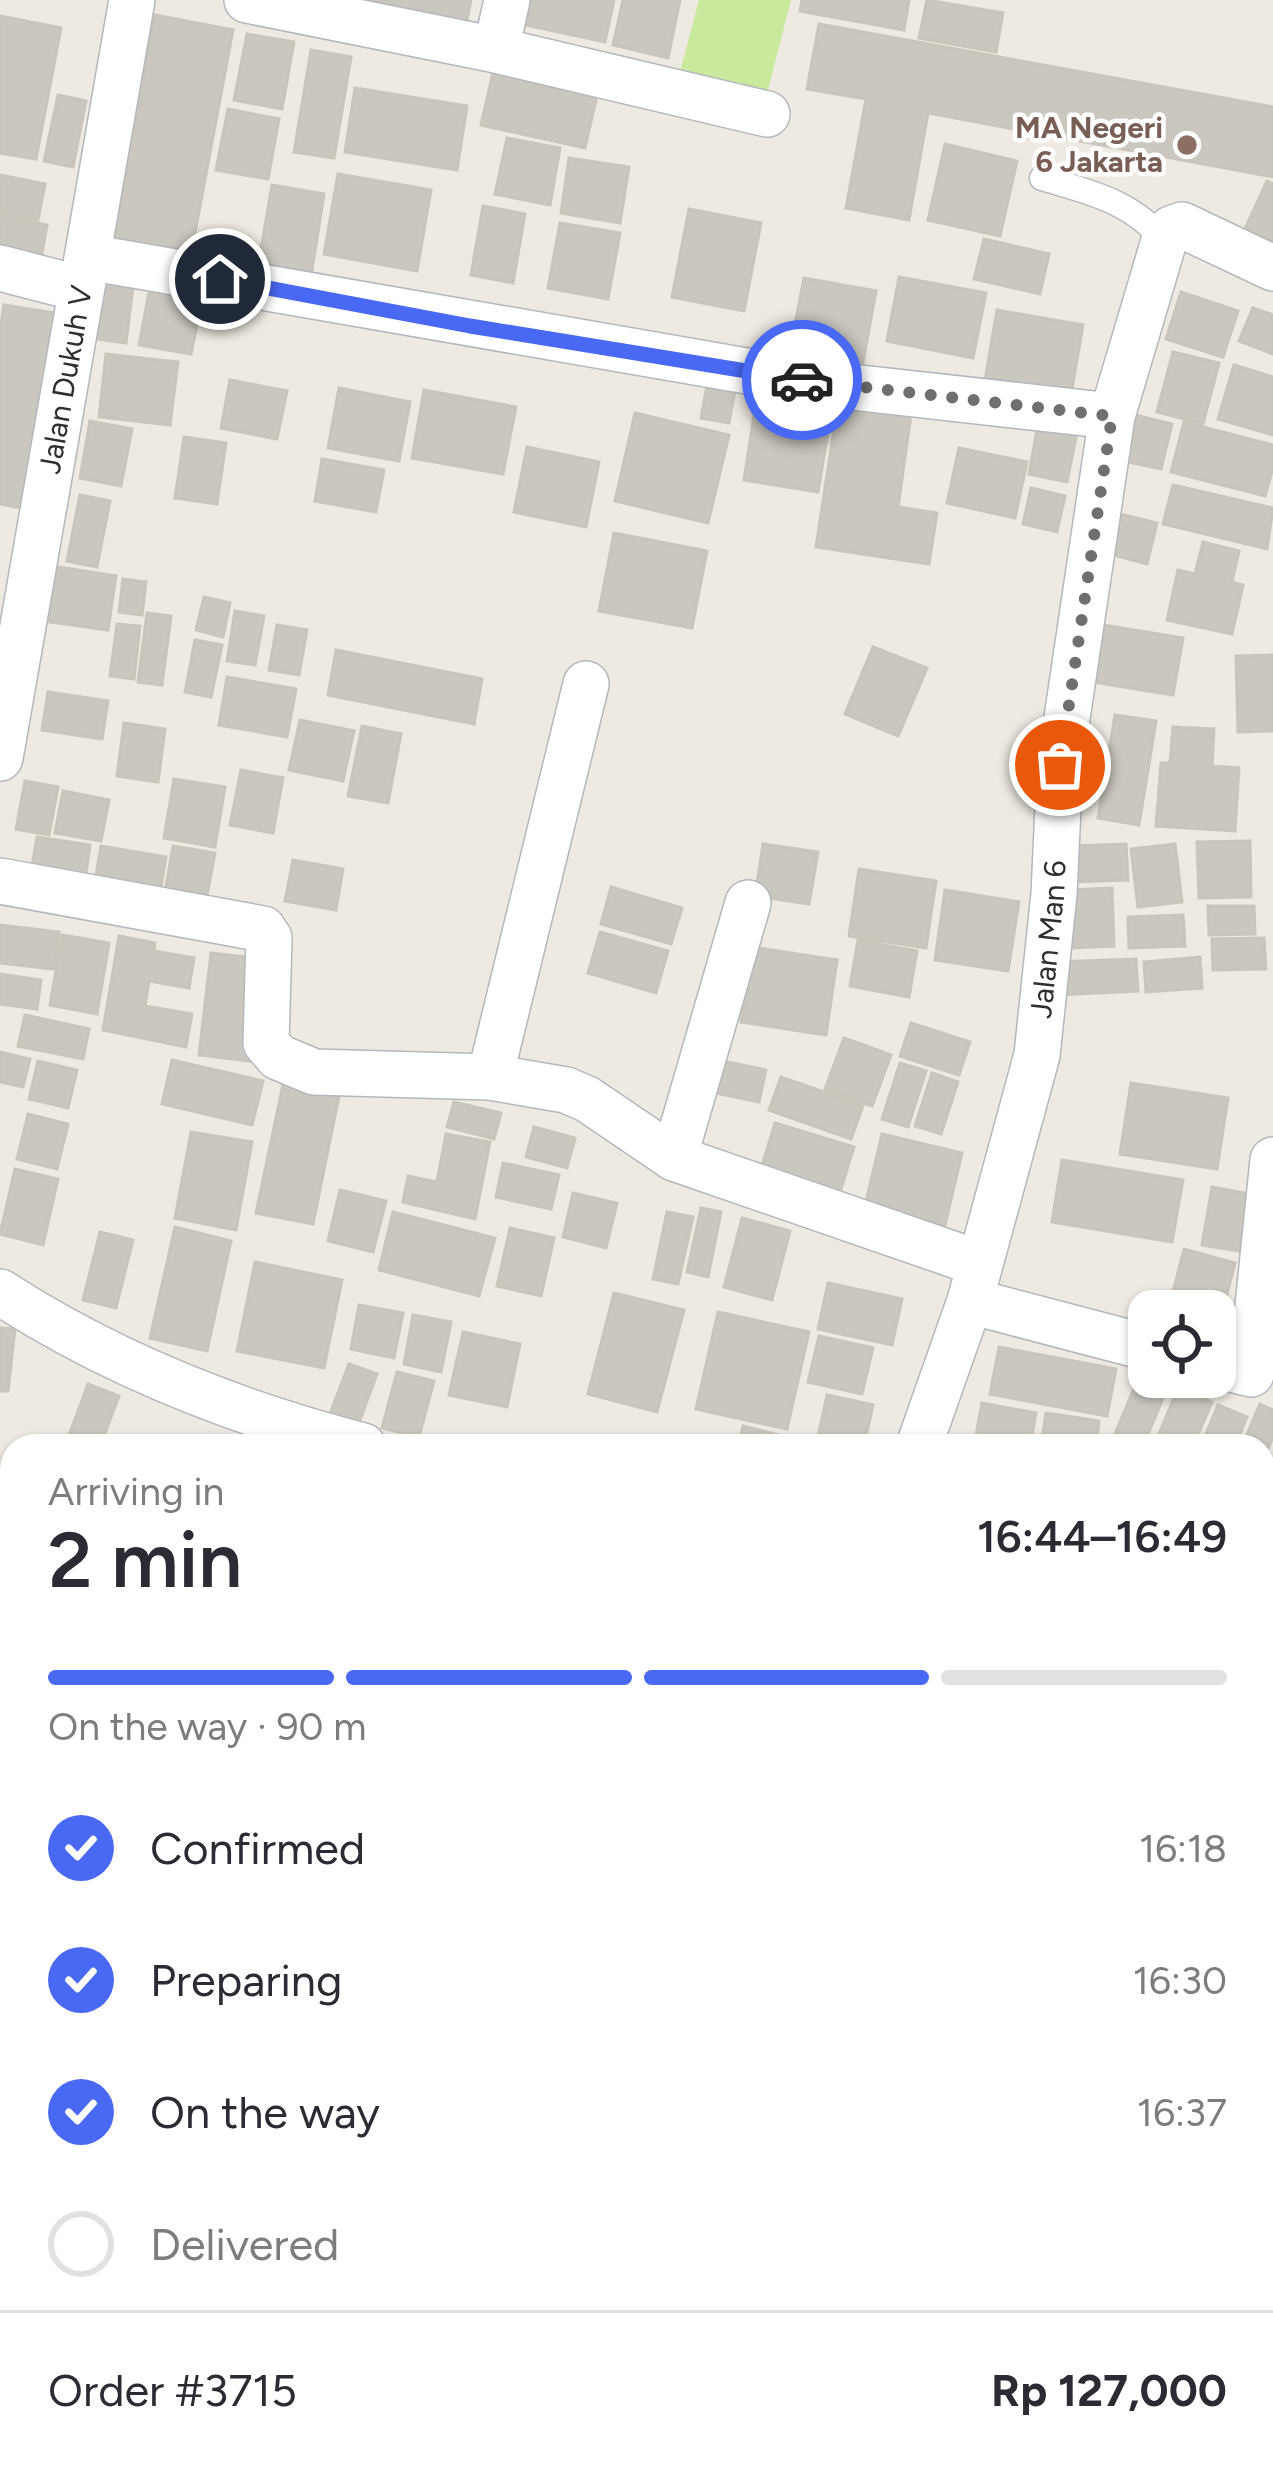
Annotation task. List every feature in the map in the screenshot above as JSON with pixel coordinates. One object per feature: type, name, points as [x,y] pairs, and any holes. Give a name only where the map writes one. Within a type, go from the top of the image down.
[{"type":"street","name":"Jalan Dukuh V","points":[[0,758],[7,676],[132,0]]},
{"type":"street","points":[[248,0],[496,50],[767,114]]},
{"type":"street","points":[[496,50],[507,0]]},
{"type":"street","points":[[1164,241],[1171,229],[1182,225],[1273,268]]},
{"type":"street","name":"Jalan Man 6","points":[[924,1434],[1000,1197],[1036,1055],[1054,894],[1060,765],[1112,416],[1164,241]]},
{"type":"street","points":[[0,268],[84,273],[470,326],[816,382],[1112,416]]},
{"type":"street","points":[[490,1077],[586,684]]},
{"type":"street","points":[[0,881],[263,929],[269,938],[266,1043],[278,1057],[314,1072],[490,1077],[566,1090],[674,1158],[1128,1340]]},
{"type":"street","points":[[674,1158],[748,903]]},
{"type":"street","points":[[1246,1372],[1273,1160]]},
{"type":"street","points":[[0,1292],[101,1350],[187,1390],[325,1434]]},
{"type":"lane","points":[[1042,178],[1111,198],[1152,226],[1164,241]]},
{"type":"green space","points":[[699,0],[791,0],[762,113],[675,91]]},
{"type":"building","points":[[357,0],[471,0],[466,25]]},
{"type":"building","points":[[522,0],[614,0],[605,42],[517,23]]},
{"type":"building","points":[[623,0],[680,0],[668,58],[613,45]]},
{"type":"building","points":[[802,0],[909,0],[904,30],[800,11]]},
{"type":"building","points":[[927,0],[1003,13],[996,52],[919,38]]},
{"type":"building","points":[[155,15],[233,30],[189,265],[111,251]]},
{"type":"building","points":[[0,16],[61,28],[36,159],[0,153]]},
{"type":"building","name":"MA Negeri 6 Jakarta","points":[[819,24],[1273,107],[1273,177],[928,113],[909,220],[846,208],[866,99],[807,89]]},
{"type":"building","points":[[247,34],[294,42],[282,109],[234,100]]},
{"type":"building","points":[[311,50],[351,57],[334,158],[294,152]]},
{"type":"building","points":[[494,68],[598,91],[585,148],[481,125]]},
{"type":"building","points":[[355,88],[467,106],[457,170],[345,152]]},
{"type":"building","points":[[58,95],[86,101],[73,167],[44,161]]},
{"type":"building","points":[[228,109],[279,119],[268,179],[216,170]]},
{"type":"building","points":[[507,138],[560,148],[550,205],[495,194]]},
{"type":"building","points":[[945,144],[1017,161],[1000,236],[928,220]]},
{"type":"building","points":[[569,158],[629,167],[620,223],[561,213]]},
{"type":"building","points":[[338,174],[431,190],[417,271],[324,254]]},
{"type":"building","points":[[0,175],[45,184],[38,220],[0,213]]},
{"type":"building","points":[[1267,181],[1273,184],[1273,241],[1245,229]]},
{"type":"building","points":[[272,185],[324,194],[311,276],[258,267]]},
{"type":"building","points":[[483,206],[525,214],[513,283],[471,275]]},
{"type":"building","points":[[689,209],[761,223],[744,311],[672,297]]},
{"type":"building","points":[[0,216],[47,225],[39,270],[0,263]]},
{"type":"building","points":[[560,223],[620,233],[608,299],[548,288]]},
{"type":"building","points":[[984,239],[1049,254],[1040,294],[974,279]]},
{"type":"building","points":[[91,272],[134,278],[126,343],[82,337]]},
{"type":"building","points":[[899,277],[986,293],[973,358],[887,341]]},
{"type":"building","points":[[804,278],[876,291],[861,373],[788,360]]},
{"type":"building","points":[[151,282],[204,292],[191,354],[139,345]]},
{"type":"building","points":[[1181,292],[1238,311],[1223,357],[1166,339]]},
{"type":"building","points":[[4,305],[60,314],[26,509],[0,504]]},
{"type":"building","points":[[1253,308],[1273,315],[1273,354],[1239,341]]},
{"type":"building","points":[[997,310],[1083,325],[1070,401],[984,386]]},
{"type":"building","points":[[1173,352],[1219,363],[1203,424],[1157,412]]},
{"type":"building","points":[[106,354],[178,362],[170,425],[99,417]]},
{"type":"building","points":[[1234,365],[1273,377],[1273,435],[1218,419]]},
{"type":"building","points":[[709,374],[737,380],[729,423],[701,418]]},
{"type":"building","points":[[230,380],[287,391],[277,439],[221,428]]},
{"type":"building","points":[[339,388],[410,402],[399,461],[328,448]]},
{"type":"building","points":[[424,390],[516,407],[503,474],[412,458]]},
{"type":"building","points":[[838,403],[911,415],[898,507],[937,513],[929,564],[816,547]]},
{"type":"building","points":[[635,413],[729,435],[708,523],[615,501]]},
{"type":"building","points":[[754,415],[829,427],[818,492],[744,480]]},
{"type":"building","points":[[1135,415],[1172,424],[1161,469],[1124,461]]},
{"type":"building","points":[[90,421],[132,429],[121,486],[80,478]]},
{"type":"building","points":[[1184,422],[1273,445],[1265,496],[1171,472]]},
{"type":"building","points":[[1038,424],[1077,432],[1067,482],[1029,474]]},
{"type":"building","points":[[184,437],[226,443],[217,504],[175,498]]},
{"type":"building","points":[[527,447],[599,462],[586,527],[514,512]]},
{"type":"building","points":[[959,448],[1027,462],[1015,518],[947,503]]},
{"type":"building","points":[[322,459],[384,470],[376,512],[315,501]]},
{"type":"building","points":[[1173,485],[1273,508],[1267,549],[1163,524]]},
{"type":"building","points":[[1031,488],[1065,496],[1057,532],[1023,524]]},
{"type":"building","points":[[80,495],[110,501],[97,567],[67,561]]},
{"type":"building","points":[[1116,513],[1157,523],[1147,564],[1106,553]]},
{"type":"building","points":[[614,533],[707,551],[692,628],[599,611]]},
{"type":"building","points":[[1203,542],[1239,551],[1232,582],[1243,585],[1232,634],[1167,620],[1178,570],[1195,574]]},
{"type":"building","points":[[52,566],[116,576],[108,630],[43,621]]},
{"type":"building","points":[[123,579],[146,582],[142,615],[119,612]]},
{"type":"building","points":[[204,597],[230,603],[223,637],[196,630]]},
{"type":"building","points":[[235,611],[264,616],[255,665],[227,661]]},
{"type":"building","points":[[147,613],[171,616],[162,685],[138,682]]},
{"type":"building","points":[[1091,623],[1183,638],[1173,695],[1081,680]]},
{"type":"building","points":[[117,624],[140,626],[134,679],[110,676]]},
{"type":"building","points":[[277,625],[307,630],[299,675],[269,670]]},
{"type":"building","points":[[195,640],[222,645],[211,697],[185,692]]},
{"type":"building","points":[[873,647],[927,668],[898,736],[845,714]]},
{"type":"building","points":[[336,650],[482,679],[474,724],[328,695]]},
{"type":"building","points":[[1273,655],[1273,731],[1238,732],[1236,656]]},
{"type":"building","points":[[227,677],[296,689],[287,737],[219,725]]},
{"type":"building","points":[[48,692],[108,701],[102,739],[42,730]]},
{"type":"building","points":[[1115,715],[1156,721],[1139,825],[1098,818]]},
{"type":"building","points":[[300,720],[354,731],[343,781],[289,770]]},
{"type":"building","points":[[124,723],[165,729],[158,782],[117,776]]},
{"type":"building","points":[[362,726],[401,734],[388,803],[348,796]]},
{"type":"building","points":[[1173,727],[1214,729],[1212,766],[1239,768],[1235,831],[1156,826],[1161,763],[1170,763]]},
{"type":"building","points":[[241,770],[283,778],[273,833],[230,825]]},
{"type":"building","points":[[174,779],[225,787],[215,847],[164,838]]},
{"type":"building","points":[[25,781],[58,787],[49,835],[16,829]]},
{"type":"building","points":[[63,791],[109,800],[101,841],[55,833]]},
{"type":"building","points":[[37,837],[90,845],[83,893],[29,885]]},
{"type":"building","points":[[1250,841],[1251,897],[1199,898],[1197,842]]},
{"type":"building","points":[[763,844],[818,852],[809,904],[755,896]]},
{"type":"building","points":[[1126,844],[1128,880],[1073,882],[1071,846]]},
{"type":"building","points":[[1175,844],[1182,902],[1138,907],[1131,849]]},
{"type":"building","points":[[101,846],[166,857],[158,904],[93,893]]},
{"type":"building","points":[[173,846],[215,853],[204,911],[163,904]]},
{"type":"building","points":[[293,860],[343,869],[336,910],[285,901]]},
{"type":"building","points":[[859,869],[936,881],[926,948],[849,936]]},
{"type":"building","points":[[611,887],[682,908],[671,944],[601,924]]},
{"type":"building","points":[[1112,888],[1114,946],[1072,948],[1069,890]]},
{"type":"building","points":[[945,890],[1019,902],[1008,971],[935,960]]},
{"type":"building","points":[[1208,906],[1254,906],[1255,934],[1209,935]]},
{"type":"building","points":[[1183,915],[1185,946],[1129,948],[1128,917]]},
{"type":"building","points":[[0,925],[59,932],[54,969],[0,963]]},
{"type":"building","points":[[600,932],[668,951],[656,993],[588,973]]},
{"type":"building","points":[[62,935],[109,943],[97,1014],[50,1005]]},
{"type":"building","points":[[119,936],[155,943],[154,951],[194,958],[189,988],[149,981],[145,1006],[192,1014],[186,1047],[103,1030]]},
{"type":"building","points":[[1264,938],[1266,969],[1213,970],[1212,939]]},
{"type":"building","points":[[858,940],[917,951],[909,997],[850,986]]},
{"type":"building","points":[[752,947],[837,960],[826,1035],[741,1022]]},
{"type":"building","points":[[211,953],[262,959],[250,1061],[199,1055]]},
{"type":"building","points":[[1200,957],[1202,988],[1146,992],[1144,962]]},
{"type":"building","points":[[1136,959],[1138,991],[1058,995],[1056,962]]},
{"type":"building","points":[[0,974],[41,980],[37,1009],[0,1004]]},
{"type":"building","points":[[25,1015],[89,1029],[83,1059],[18,1046]]},
{"type":"building","points":[[911,1023],[970,1042],[959,1075],[900,1056]]},
{"type":"building","points":[[844,1038],[891,1055],[872,1106],[825,1089]]},
{"type":"building","points":[[0,1052],[30,1059],[23,1087],[0,1082]]},
{"type":"building","points":[[172,1060],[263,1081],[252,1125],[162,1104]]},
{"type":"building","points":[[38,1061],[77,1070],[68,1108],[29,1099]]},
{"type":"building","points":[[723,1061],[766,1070],[759,1102],[716,1093]]},
{"type":"building","points":[[900,1063],[926,1071],[908,1127],[882,1119]]},
{"type":"building","points":[[932,1073],[958,1082],[941,1134],[915,1126]]},
{"type":"building","points":[[781,1077],[863,1106],[851,1139],[769,1110]]},
{"type":"building","points":[[284,1080],[340,1091],[313,1224],[256,1213]]},
{"type":"building","points":[[1131,1083],[1228,1098],[1217,1169],[1120,1154]]},
{"type":"building","points":[[454,1102],[501,1113],[494,1139],[447,1127]]},
{"type":"building","points":[[28,1114],[68,1124],[57,1169],[17,1159]]},
{"type":"building","points":[[775,1123],[854,1147],[838,1199],[759,1175]]},
{"type":"building","points":[[534,1127],[575,1138],[567,1168],[526,1157]]},
{"type":"building","points":[[191,1132],[252,1142],[236,1230],[175,1218]]},
{"type":"building","points":[[446,1134],[490,1142],[475,1219],[403,1202],[408,1176],[437,1182]]},
{"type":"building","points":[[882,1134],[962,1153],[945,1225],[865,1206]]},
{"type":"building","points":[[1062,1160],[1183,1180],[1172,1242],[1052,1222]]},
{"type":"building","points":[[503,1163],[559,1175],[551,1209],[496,1197]]},
{"type":"building","points":[[15,1169],[58,1179],[43,1245],[0,1234]]},
{"type":"building","points":[[1212,1187],[1249,1194],[1239,1251],[1202,1245]]},
{"type":"building","points":[[340,1190],[386,1201],[373,1252],[328,1241]]},
{"type":"building","points":[[573,1193],[617,1203],[606,1248],[563,1237]]},
{"type":"building","points":[[701,1208],[721,1212],[708,1277],[687,1272]]},
{"type":"building","points":[[393,1212],[495,1238],[479,1296],[379,1270]]},
{"type":"building","points":[[667,1212],[693,1217],[678,1284],[653,1279]]},
{"type":"building","points":[[742,1218],[790,1231],[772,1300],[724,1287]]},
{"type":"building","points":[[175,1227],[231,1241],[207,1351],[150,1338]]},
{"type":"building","points":[[510,1228],[554,1238],[541,1296],[497,1286]]},
{"type":"building","points":[[100,1232],[133,1240],[116,1308],[83,1300]]},
{"type":"building","points":[[1184,1249],[1235,1263],[1228,1290],[1173,1290]]},
{"type":"building","points":[[255,1262],[342,1280],[324,1368],[237,1351]]},
{"type":"building","points":[[828,1283],[902,1299],[892,1345],[818,1329]]},
{"type":"building","points":[[614,1293],[684,1310],[657,1412],[588,1394]]},
{"type":"building","points":[[359,1305],[403,1313],[394,1358],[351,1349]]},
{"type":"building","points":[[718,1312],[809,1332],[787,1429],[696,1409]]},
{"type":"building","points":[[413,1315],[451,1322],[441,1372],[404,1364]]},
{"type":"building","points":[[0,1328],[15,1329],[8,1391],[0,1391]]},
{"type":"building","points":[[463,1332],[520,1344],[507,1407],[449,1395]]},
{"type":"building","points":[[819,1336],[873,1348],[862,1394],[808,1382]]},
{"type":"building","points":[[999,1347],[1116,1369],[1107,1416],[990,1394]]},
{"type":"building","points":[[349,1364],[377,1374],[358,1425],[330,1414]]},
{"type":"building","points":[[397,1372],[434,1381],[420,1434],[382,1428]]},
{"type":"building","points":[[88,1384],[119,1396],[105,1434],[70,1434]]},
{"type":"building","points":[[827,1395],[873,1405],[867,1434],[819,1434]]},
{"type":"building","points":[[1130,1398],[1163,1398],[1148,1434],[1115,1434]]},
{"type":"building","points":[[1174,1398],[1212,1402],[1198,1434],[1159,1434]]},
{"type":"building","points":[[982,1403],[1036,1413],[1032,1434],[976,1434]]},
{"type":"building","points":[[1260,1404],[1273,1410],[1273,1434],[1247,1434]]},
{"type":"building","points":[[1218,1405],[1247,1417],[1240,1434],[1206,1434]]},
{"type":"building","points":[[1046,1413],[1099,1421],[1097,1434],[1043,1434]]},
{"type":"building","points":[[743,1426],[775,1434],[741,1434]]},
{"type":"way so far","points":[[802,380],[1112,416],[1060,765]]},
{"type":"place","name":"MA Negeri 6 Jakarta","points":[[1187,145]]},
{"type":"route","points":[[220,279],[802,380]]}]
